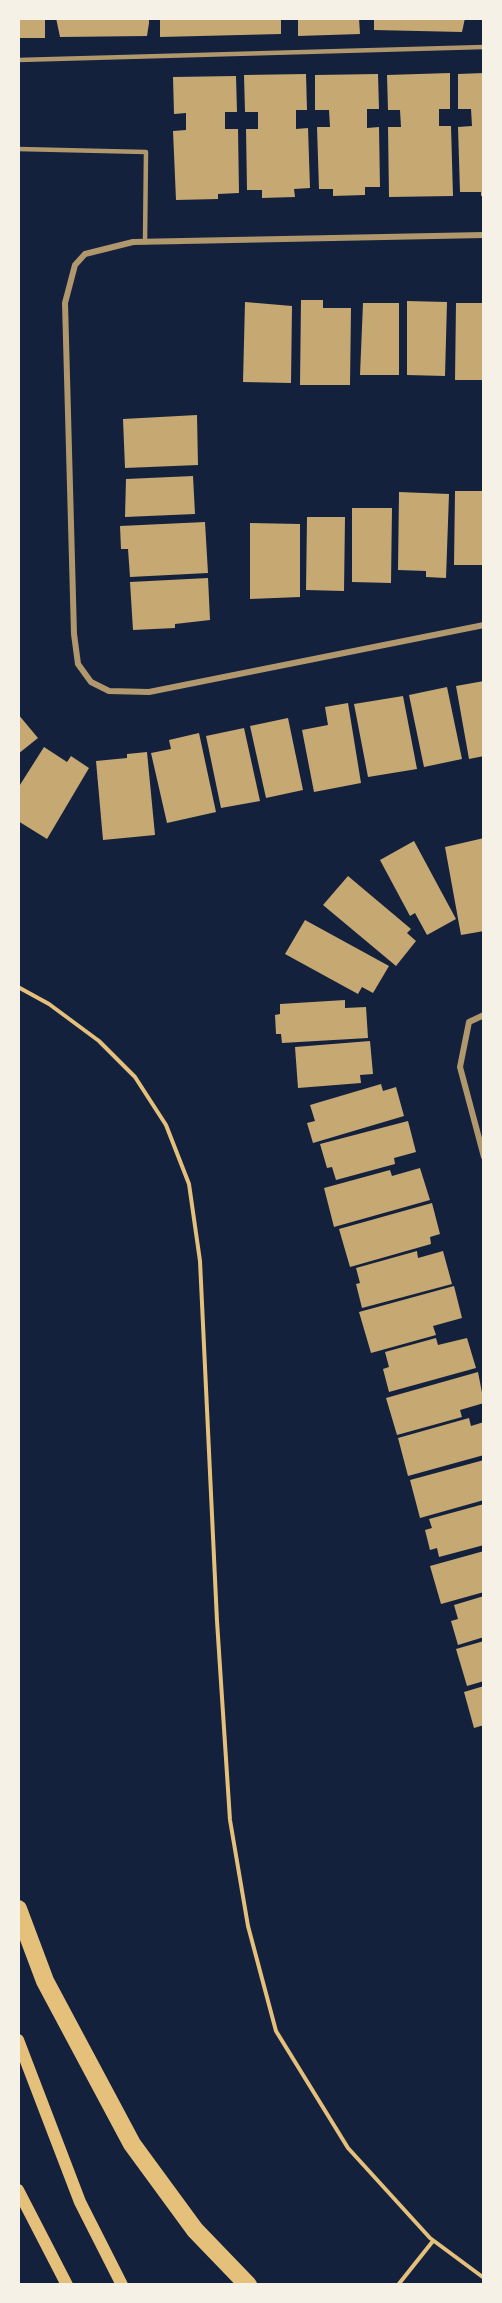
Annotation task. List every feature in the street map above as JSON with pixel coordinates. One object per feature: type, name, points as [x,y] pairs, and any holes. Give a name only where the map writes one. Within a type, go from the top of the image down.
[{"type":"highway","points":[[18,1909],[45,1981],[132,2144],[195,2230],[248,2285]]},
{"type":"main road","points":[[18,2040],[80,2202],[122,2285]]},
{"type":"main road","points":[[18,2190],[67,2285]]},
{"type":"street","points":[[484,235],[144,242],[104,247],[85,254],[75,266],[65,303],[74,634],[78,664],[91,682],[109,691],[149,692],[484,625]]},
{"type":"street","points":[[484,1015],[469,1022],[460,1067],[484,1156]]},
{"type":"lane","points":[[18,60],[484,47]]},
{"type":"lane","points":[[18,149],[146,152],[144,242]]},
{"type":"path","points":[[18,987],[49,1004],[99,1041],[135,1077],[166,1125],[189,1184],[200,1261],[217,1621],[230,1820],[248,1926],[276,2031],[348,2148],[433,2241],[484,2278]]},
{"type":"path","points":[[398,2285],[433,2241]]},
{"type":"building","points":[[18,18],[45,18],[45,38],[18,38]]},
{"type":"building","points":[[56,18],[149,18],[149,23],[147,36],[60,37]]},
{"type":"building","points":[[160,18],[281,18],[281,34],[160,37]]},
{"type":"building","points":[[298,18],[359,18],[360,34],[298,36]]},
{"type":"building","points":[[374,18],[465,18],[462,32],[374,30]]},
{"type":"building","points":[[450,73],[450,109],[439,109],[439,126],[451,126],[453,196],[389,197],[388,127],[401,127],[400,110],[388,110],[387,75]]},
{"type":"building","points":[[484,73],[484,196],[481,196],[481,192],[460,192],[458,127],[472,126],[471,109],[458,109],[458,74]]},
{"type":"building","points":[[306,74],[307,110],[296,110],[296,129],[308,128],[310,188],[294,189],[295,197],[262,198],[262,190],[247,190],[246,129],[258,129],[258,112],[245,112],[244,75]]},
{"type":"building","points":[[378,74],[379,109],[367,109],[367,128],[379,127],[380,187],[365,187],[365,195],[333,196],[333,189],[319,189],[317,127],[330,127],[329,110],[315,110],[315,75]]},
{"type":"building","points":[[236,76],[237,112],[225,112],[225,129],[238,129],[239,193],[218,194],[218,199],[176,200],[173,131],[186,130],[186,113],[174,114],[173,77]]},
{"type":"building","points":[[301,300],[323,300],[323,308],[351,308],[350,385],[300,385]]},
{"type":"building","points":[[407,301],[447,302],[445,376],[407,375]]},
{"type":"building","points":[[245,302],[292,306],[291,383],[243,382]]},
{"type":"building","points":[[363,303],[399,303],[399,375],[360,375]]},
{"type":"building","points":[[456,303],[484,303],[484,380],[455,380]]},
{"type":"building","points":[[197,415],[198,465],[125,468],[123,419]]},
{"type":"building","points":[[193,476],[195,514],[125,517],[126,479]]},
{"type":"building","points":[[455,491],[484,491],[484,565],[454,565]]},
{"type":"building","points":[[399,492],[449,494],[446,578],[426,577],[426,571],[398,570]]},
{"type":"building","points":[[352,508],[392,508],[391,583],[352,582]]},
{"type":"building","points":[[307,517],[345,517],[344,591],[306,590]]},
{"type":"building","points":[[205,522],[208,573],[130,577],[128,549],[121,549],[120,526]]},
{"type":"building","points":[[250,523],[300,524],[300,597],[250,599]]},
{"type":"building","points":[[208,578],[210,620],[175,624],[175,628],[133,630],[130,582]]},
{"type":"building","points":[[484,681],[484,756],[469,759],[456,686]]},
{"type":"building","points":[[447,687],[462,759],[424,767],[409,695]]},
{"type":"building","points":[[403,696],[417,769],[368,777],[354,704]]},
{"type":"building","points":[[348,703],[361,783],[314,792],[302,730],[328,725],[325,707]]},
{"type":"building","points":[[18,714],[38,738],[18,754]]},
{"type":"building","points":[[288,718],[303,790],[266,798],[250,726]]},
{"type":"building","points":[[244,728],[260,801],[221,808],[206,736]]},
{"type":"building","points":[[199,733],[216,812],[167,823],[151,753],[171,749],[169,740]]},
{"type":"building","points":[[44,747],[67,762],[71,756],[89,768],[47,839],[18,821],[18,788]]},
{"type":"building","points":[[147,752],[155,835],[103,840],[96,761],[127,758],[127,754]]},
{"type":"building","points":[[484,838],[484,931],[461,935],[445,847]]},
{"type":"building","points":[[414,841],[456,919],[427,935],[415,913],[410,916],[380,860]]},
{"type":"building","points":[[348,876],[411,929],[407,933],[416,941],[396,966],[323,905]]},
{"type":"building","points":[[305,920],[389,966],[373,993],[362,987],[358,994],[285,954]]},
{"type":"building","points":[[345,1000],[345,1008],[366,1007],[368,1038],[282,1043],[281,1034],[276,1034],[275,1015],[280,1014],[280,1004]]},
{"type":"building","points":[[370,1041],[373,1074],[360,1075],[361,1083],[298,1088],[295,1047]]},
{"type":"building","points":[[381,1084],[383,1091],[396,1087],[404,1116],[313,1143],[307,1123],[315,1121],[310,1105]]},
{"type":"building","points":[[408,1121],[416,1152],[394,1158],[395,1164],[336,1180],[332,1167],[327,1168],[320,1144]]},
{"type":"building","points":[[420,1168],[430,1200],[334,1227],[324,1188],[390,1170],[392,1176]]},
{"type":"building","points":[[432,1203],[440,1234],[430,1237],[431,1244],[350,1267],[339,1229]]},
{"type":"building","points":[[417,1251],[418,1258],[443,1251],[452,1284],[362,1308],[356,1284],[360,1283],[356,1268]]},
{"type":"building","points":[[454,1286],[462,1318],[433,1326],[436,1335],[371,1353],[359,1312]]},
{"type":"building","points":[[436,1338],[438,1345],[467,1338],[476,1368],[389,1392],[383,1369],[389,1367],[385,1352]]},
{"type":"building","points":[[478,1372],[484,1403],[460,1410],[462,1417],[397,1435],[386,1398]]},
{"type":"building","points":[[469,1418],[471,1426],[484,1422],[484,1455],[408,1476],[398,1438]]},
{"type":"building","points":[[484,1460],[484,1500],[420,1518],[410,1480]]},
{"type":"building","points":[[484,1504],[484,1545],[439,1557],[437,1548],[430,1550],[425,1530],[432,1528],[429,1519]]},
{"type":"building","points":[[484,1551],[484,1592],[441,1604],[430,1566]]},
{"type":"building","points":[[484,1596],[484,1637],[458,1645],[451,1621],[458,1619],[454,1605]]},
{"type":"building","points":[[484,1641],[484,1681],[467,1686],[456,1649]]},
{"type":"building","points":[[484,1686],[484,1725],[474,1728],[464,1692]]}]
